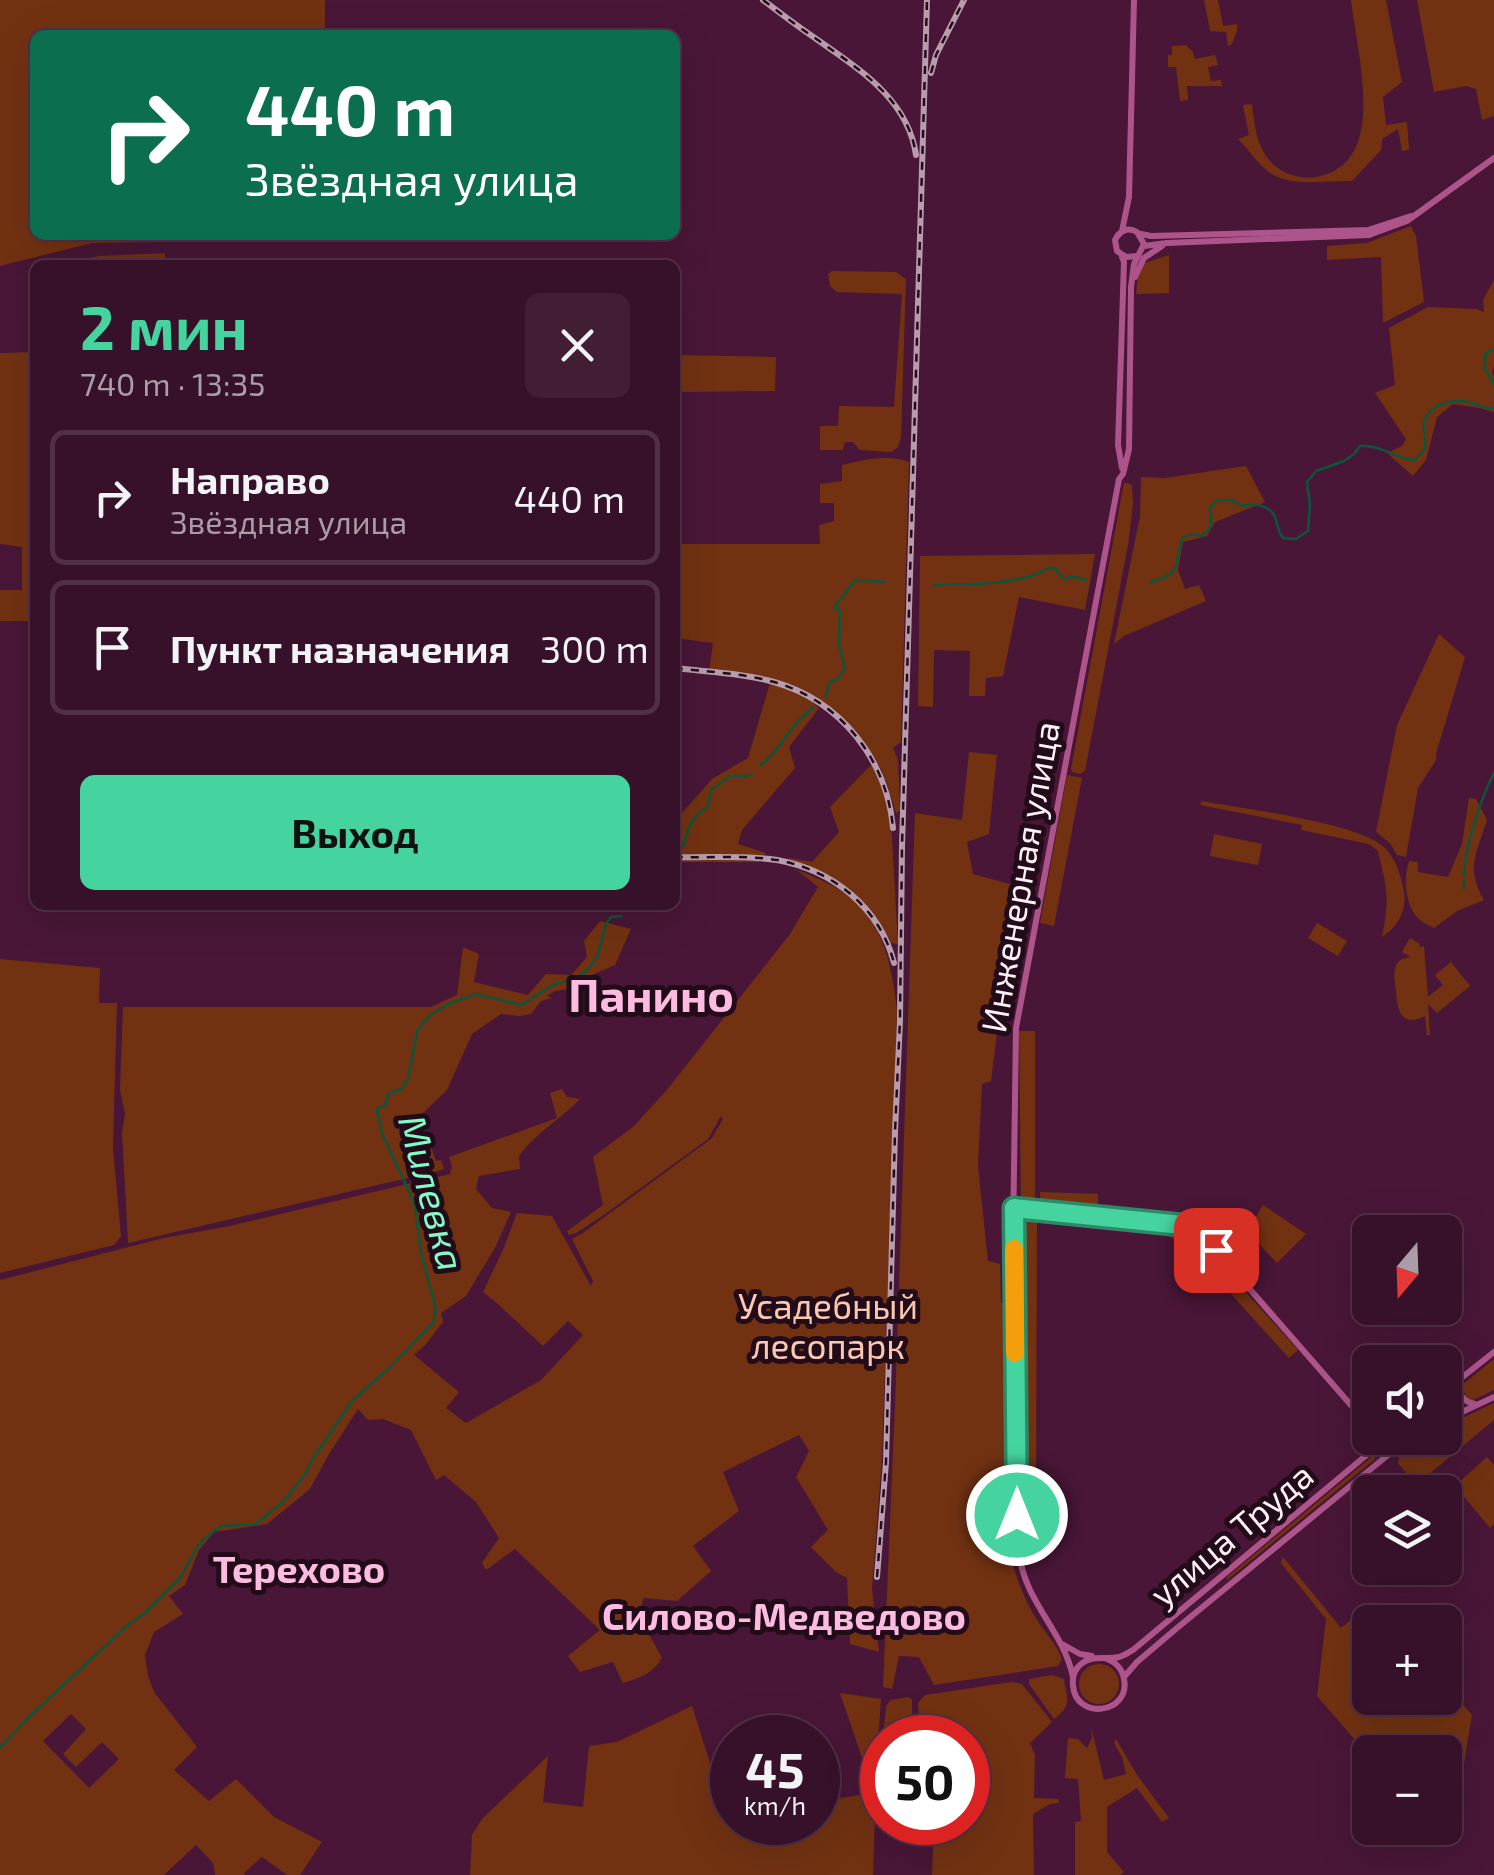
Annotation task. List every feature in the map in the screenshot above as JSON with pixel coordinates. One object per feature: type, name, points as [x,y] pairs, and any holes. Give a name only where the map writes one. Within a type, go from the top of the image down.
[{"type":"main road","name":"Инженерная улица","points":[[1123,474],[1118,445],[1124,262],[1115,242],[1122,232],[1128,197],[1134,0]]},
{"type":"main road","points":[[1143,246],[1369,236],[1407,222],[1494,158]]},
{"type":"main road","name":"Инженерная улица","points":[[1124,1676],[1120,1699],[1110,1707],[1098,1710],[1078,1699],[1061,1643],[1027,1587],[1019,1554],[1014,1091],[1018,1006],[1118,479],[1129,449],[1132,287],[1137,256],[1143,246],[1128,197]]},
{"type":"main road","points":[[1122,232],[1129,229],[1151,236],[1368,230],[1412,216]]},
{"type":"main road","points":[[1132,287],[1144,258],[1166,243]]},
{"type":"main road","points":[[1121,256],[1137,256]]},
{"type":"main road","points":[[1118,445],[1129,449]]},
{"type":"main road","points":[[1014,1208],[1182,1225],[1200,1232],[1352,1406]]},
{"type":"main road","points":[[1462,1378],[1494,1352]]},
{"type":"main road","points":[[1462,1397],[1476,1405]]},
{"type":"main road","points":[[1462,1412],[1494,1397]]},
{"type":"main road","name":"улица Труда","points":[[1101,1657],[1121,1657],[1132,1650],[1363,1455]]},
{"type":"main road","name":"улица Труда","points":[[1124,1676],[1388,1455]]},
{"type":"main road","points":[[1061,1643],[1080,1654],[1117,1664],[1124,1676]]},
{"type":"main road","points":[[1073,1676],[1083,1662],[1101,1657]]},
{"type":"green space","points":[[0,0],[325,0],[325,30],[30,30],[30,240],[257,240],[92,243],[0,266]]},
{"type":"green space","points":[[1204,0],[1218,0],[1223,26],[1237,24],[1232,44],[1228,46],[1226,32],[1210,31]]},
{"type":"green space","points":[[1351,0],[1386,0],[1402,82],[1383,97],[1386,125],[1407,122],[1409,150],[1402,151],[1398,129],[1382,139],[1381,150],[1352,181],[1300,182],[1280,178],[1262,166],[1238,139],[1249,135],[1243,105],[1252,104],[1258,138],[1266,156],[1288,174],[1327,174],[1348,159],[1356,147],[1363,113],[1362,75]]},
{"type":"green space","points":[[1417,0],[1494,0],[1494,116],[1482,120],[1476,89],[1466,86],[1434,92]]},
{"type":"green space","points":[[1186,45],[1195,59],[1215,55],[1218,65],[1208,67],[1211,81],[1221,80],[1222,86],[1187,86],[1188,100],[1180,101],[1176,67],[1168,67],[1168,55],[1172,55],[1172,46]]},
{"type":"green space","points":[[1411,226],[1416,236],[1424,302],[1383,323],[1381,257],[1327,260],[1327,246],[1367,243]]},
{"type":"green space","points":[[165,253],[165,260],[80,260]]},
{"type":"green space","points":[[1169,255],[1169,293],[1136,294],[1145,263]]},
{"type":"green space","points":[[896,272],[906,279],[901,437],[898,447],[891,452],[860,450],[853,442],[845,442],[843,450],[820,450],[820,426],[838,426],[839,406],[894,407],[902,294],[837,292],[830,286],[828,274]]},
{"type":"green space","points":[[1494,280],[1494,412],[1453,404],[1437,417],[1426,460],[1413,476],[1387,453],[1402,446],[1406,439],[1375,393],[1395,385],[1389,328],[1428,307],[1484,312],[1483,300]]},
{"type":"green space","points":[[30,352],[30,621],[0,621],[0,590],[22,590],[22,547],[0,544],[0,353]]},
{"type":"green space","points":[[680,355],[776,357],[775,391],[680,392]]},
{"type":"green space","points":[[885,458],[909,462],[901,742],[893,748],[898,760],[900,811],[896,813],[882,772],[863,742],[838,718],[810,700],[819,708],[789,747],[795,768],[742,830],[738,844],[766,853],[759,862],[680,862],[680,815],[712,779],[748,758],[770,683],[709,673],[713,643],[680,639],[680,544],[820,544],[819,525],[834,521],[834,503],[820,503],[820,484],[842,481],[842,465]]},
{"type":"green space","points":[[1246,466],[1265,502],[1215,522],[1207,536],[1183,542],[1178,570],[1185,589],[1199,585],[1206,601],[1124,636],[1114,644],[1140,516],[1141,477],[1164,478]]},
{"type":"green space","points":[[1124,482],[1132,485],[1128,545],[1085,771],[1080,774],[1071,769]]},
{"type":"green space","points":[[1095,554],[1085,610],[1019,597],[1003,676],[986,678],[985,696],[969,696],[970,651],[934,650],[933,707],[918,706],[920,556]]},
{"type":"green space","points":[[1439,634],[1465,657],[1436,760],[1418,788],[1406,857],[1397,855],[1376,832],[1397,725]]},
{"type":"green space","points":[[969,752],[997,755],[989,834],[967,842],[973,874],[1013,885],[1015,970],[996,970],[992,1006],[1000,1010],[991,1081],[982,1084],[978,1166],[988,1261],[1000,1264],[1001,1303],[1009,1303],[1012,1561],[1026,1601],[1062,1659],[1058,1666],[934,1685],[919,1657],[899,1656],[892,1689],[883,1687],[915,813],[962,820]]},
{"type":"green space","points":[[873,763],[891,821],[898,944],[890,943],[870,911],[849,890],[823,874],[788,861],[789,858],[812,862],[839,832],[830,807]]},
{"type":"green space","points":[[1067,775],[1082,778],[1054,926],[1040,923]]},
{"type":"green space","points":[[1469,798],[1476,799],[1487,820],[1474,869],[1484,900],[1457,911],[1434,928],[1414,914],[1406,892],[1407,868],[1409,861],[1418,862],[1418,872],[1448,877],[1462,844]]},
{"type":"green space","points":[[1202,801],[1327,824],[1373,840],[1386,849],[1398,869],[1405,898],[1400,917],[1382,937],[1387,903],[1385,884],[1378,851],[1369,844],[1301,830],[1302,825],[1200,805]]},
{"type":"green space","points":[[1214,834],[1262,844],[1258,865],[1210,856]]},
{"type":"green space","name":"Усадебный лесопарк","points":[[796,869],[850,897],[863,910],[887,955],[897,1010],[882,1458],[872,1589],[879,1652],[850,1644],[847,1578],[811,1547],[828,1530],[796,1477],[809,1451],[799,1435],[723,1472],[739,1511],[693,1546],[711,1571],[677,1601],[644,1598],[638,1614],[662,1658],[646,1674],[623,1683],[613,1662],[580,1672],[568,1656],[600,1630],[515,1549],[486,1570],[482,1563],[499,1538],[476,1502],[444,1475],[436,1480],[411,1430],[383,1419],[368,1420],[358,1409],[310,1489],[267,1524],[214,1532],[199,1550],[185,1585],[169,1596],[183,1614],[154,1632],[145,1655],[154,1692],[197,1747],[174,1770],[209,1801],[236,1779],[274,1817],[322,1842],[300,1875],[287,1875],[262,1857],[245,1875],[215,1875],[213,1863],[196,1845],[164,1875],[0,1875],[0,1280],[164,1238],[450,1174],[449,1157],[557,1118],[550,1093],[562,1089],[567,1097],[580,1099],[525,1148],[519,1156],[520,1169],[479,1176],[476,1189],[492,1208],[511,1212],[466,1296],[441,1313],[443,1322],[414,1355],[459,1392],[446,1408],[466,1423],[541,1380],[583,1335],[568,1321],[543,1346],[483,1292],[517,1213],[552,1216],[591,1286],[593,1281],[572,1239],[712,1138],[723,1119],[721,1116],[708,1139],[605,1214],[569,1235],[567,1231],[603,1205],[593,1157],[634,1126],[666,1091],[790,934],[818,887]],"holes":[[[71,1714],[86,1729],[63,1754],[76,1767],[102,1742],[119,1759],[89,1788],[43,1741]]]},
{"type":"green space","points":[[600,921],[631,929],[615,965],[569,989],[555,991],[531,1014],[501,1014],[472,1034],[447,1090],[420,1116],[442,1170],[128,1243],[122,1132],[125,1114],[120,1090],[123,1007],[431,1007],[457,995],[463,947],[479,954],[474,982],[528,995],[546,974],[571,975],[587,957],[584,941]]},
{"type":"green space","points":[[1317,923],[1347,941],[1338,956],[1308,938]]},
{"type":"green space","points":[[1410,938],[1419,947],[1424,946],[1428,997],[1443,985],[1435,975],[1451,962],[1470,986],[1437,1013],[1428,1004],[1430,1035],[1425,1016],[1406,1019],[1398,1005],[1395,968],[1400,960],[1410,957],[1402,952]]},
{"type":"green space","points":[[0,959],[100,968],[99,1003],[117,1003],[113,1148],[121,1236],[114,1245],[0,1273]]},
{"type":"green space","points":[[1019,1031],[1035,1031],[1035,1206],[1021,1204]]},
{"type":"green space","points":[[1040,1192],[1098,1194],[1098,1212],[1040,1207]]},
{"type":"green space","points":[[1263,1205],[1306,1234],[1277,1263],[1247,1232]]},
{"type":"green space","points":[[1024,1215],[1037,1215],[1036,1499],[1026,1500],[1026,1507],[1022,1504]]},
{"type":"green space","points":[[1157,1228],[1201,1243],[1298,1350],[1289,1358],[1191,1250],[1156,1233]]},
{"type":"green space","points":[[1494,1359],[1494,1390],[1473,1400],[1468,1399],[1462,1385]]},
{"type":"green space","points":[[1494,1403],[1494,1420],[1462,1447],[1462,1418]]},
{"type":"green space","points":[[1374,1455],[1375,1459],[1227,1577]]},
{"type":"green space","points":[[1400,1455],[1452,1455],[1428,1475],[1408,1475],[1398,1463]]},
{"type":"green space","points":[[1487,1457],[1494,1465],[1494,1524],[1490,1528],[1462,1494],[1462,1480]]},
{"type":"green space","points":[[1283,1557],[1341,1628],[1352,1619],[1352,1715],[1462,1715],[1462,1704],[1472,1715],[1464,1763],[1462,1735],[1352,1736],[1317,1696],[1326,1619],[1281,1563]]},
{"type":"green space","points":[[1099,1664],[1113,1670],[1119,1684],[1113,1698],[1099,1704],[1085,1698],[1079,1684],[1085,1670]]},
{"type":"green space","points":[[1052,1675],[1064,1679],[1067,1697],[1064,1709],[1054,1719],[1029,1684],[1029,1679]]},
{"type":"green space","points":[[1012,1682],[1022,1684],[1052,1722],[1030,1743],[1035,1755],[1034,1798],[1058,1799],[1059,1803],[1033,1814],[1034,1875],[932,1875],[933,1845],[990,1845],[990,1715],[919,1715],[918,1703],[925,1695]]},
{"type":"green space","points":[[840,1693],[881,1699],[880,1715],[860,1715],[860,1752]]},
{"type":"green space","points":[[912,1699],[912,1715],[885,1715],[891,1700]]},
{"type":"green space","points":[[692,1706],[710,1763],[710,1845],[840,1845],[840,1798],[860,1795],[860,1845],[874,1845],[873,1875],[470,1875],[472,1835],[482,1819],[548,1756],[543,1802],[583,1807],[589,1746],[617,1742]]},
{"type":"green space","points":[[1091,1726],[1104,1780],[1126,1774],[1114,1743],[1116,1739],[1169,1818],[1162,1822],[1137,1788],[1107,1807],[1107,1852],[1124,1872],[1120,1875],[1075,1875],[1075,1822],[1081,1821],[1078,1779],[1065,1778],[1068,1738],[1078,1739],[1087,1748],[1092,1738]]},
{"type":"waterway","name":"Милевка","points":[[1494,349],[1486,353],[1484,367],[1494,384]]},
{"type":"waterway","name":"Милевка","points":[[1151,582],[1174,571],[1183,538],[1191,534],[1201,536],[1208,530],[1210,508],[1216,501],[1265,507],[1274,515],[1283,538],[1296,539],[1308,531],[1307,482],[1316,471],[1344,461],[1360,446],[1415,460],[1425,449],[1424,424],[1433,409],[1457,401],[1494,408]]},
{"type":"waterway","name":"Милевка","points":[[934,585],[999,582],[1055,568],[1062,578],[1086,580]]},
{"type":"waterway","name":"Милевка","points":[[826,696],[830,682],[845,669],[839,645],[840,611],[836,605],[855,580],[885,582]]},
{"type":"waterway","name":"Милевка","points":[[761,765],[813,707]]},
{"type":"waterway","points":[[1464,876],[1474,824],[1494,773]]},
{"type":"waterway","name":"Милевка","points":[[680,847],[691,822],[708,806],[711,790],[730,776],[752,774]]},
{"type":"waterway","points":[[1464,881],[1464,889]]},
{"type":"waterway","name":"Милевка","points":[[0,1748],[180,1578],[204,1539],[221,1526],[256,1524],[284,1501],[352,1401],[433,1323],[436,1309],[421,1253],[415,1205],[382,1133],[377,1111],[385,1106],[388,1094],[401,1089],[408,1080],[417,1031],[430,1015],[475,994],[522,1005],[554,984],[577,979],[598,955],[606,924],[611,917],[622,916]]},
{"type":"railway","points":[[763,0],[878,86],[903,117],[916,155]]},
{"type":"railway","points":[[877,1577],[886,1462],[927,0]]},
{"type":"railway","points":[[931,73],[964,0]]},
{"type":"railway","points":[[680,669],[762,679],[820,703],[840,719],[870,757],[889,803],[893,828]]},
{"type":"railway","points":[[680,857],[764,858],[817,873],[835,882],[866,909],[878,925],[894,963]]},
{"type":"slow traffic","points":[[1014,1249],[1015,1353]]},
{"type":"district","name":"Панино","points":[[651,996]]},
{"type":"district","name":"Терехово","points":[[299,1570]]},
{"type":"district","name":"Силово-Медведово","points":[[784,1617]]},
{"type":"route","points":[[1017,1515],[1014,1208],[1192,1227],[1216,1250]]}]
